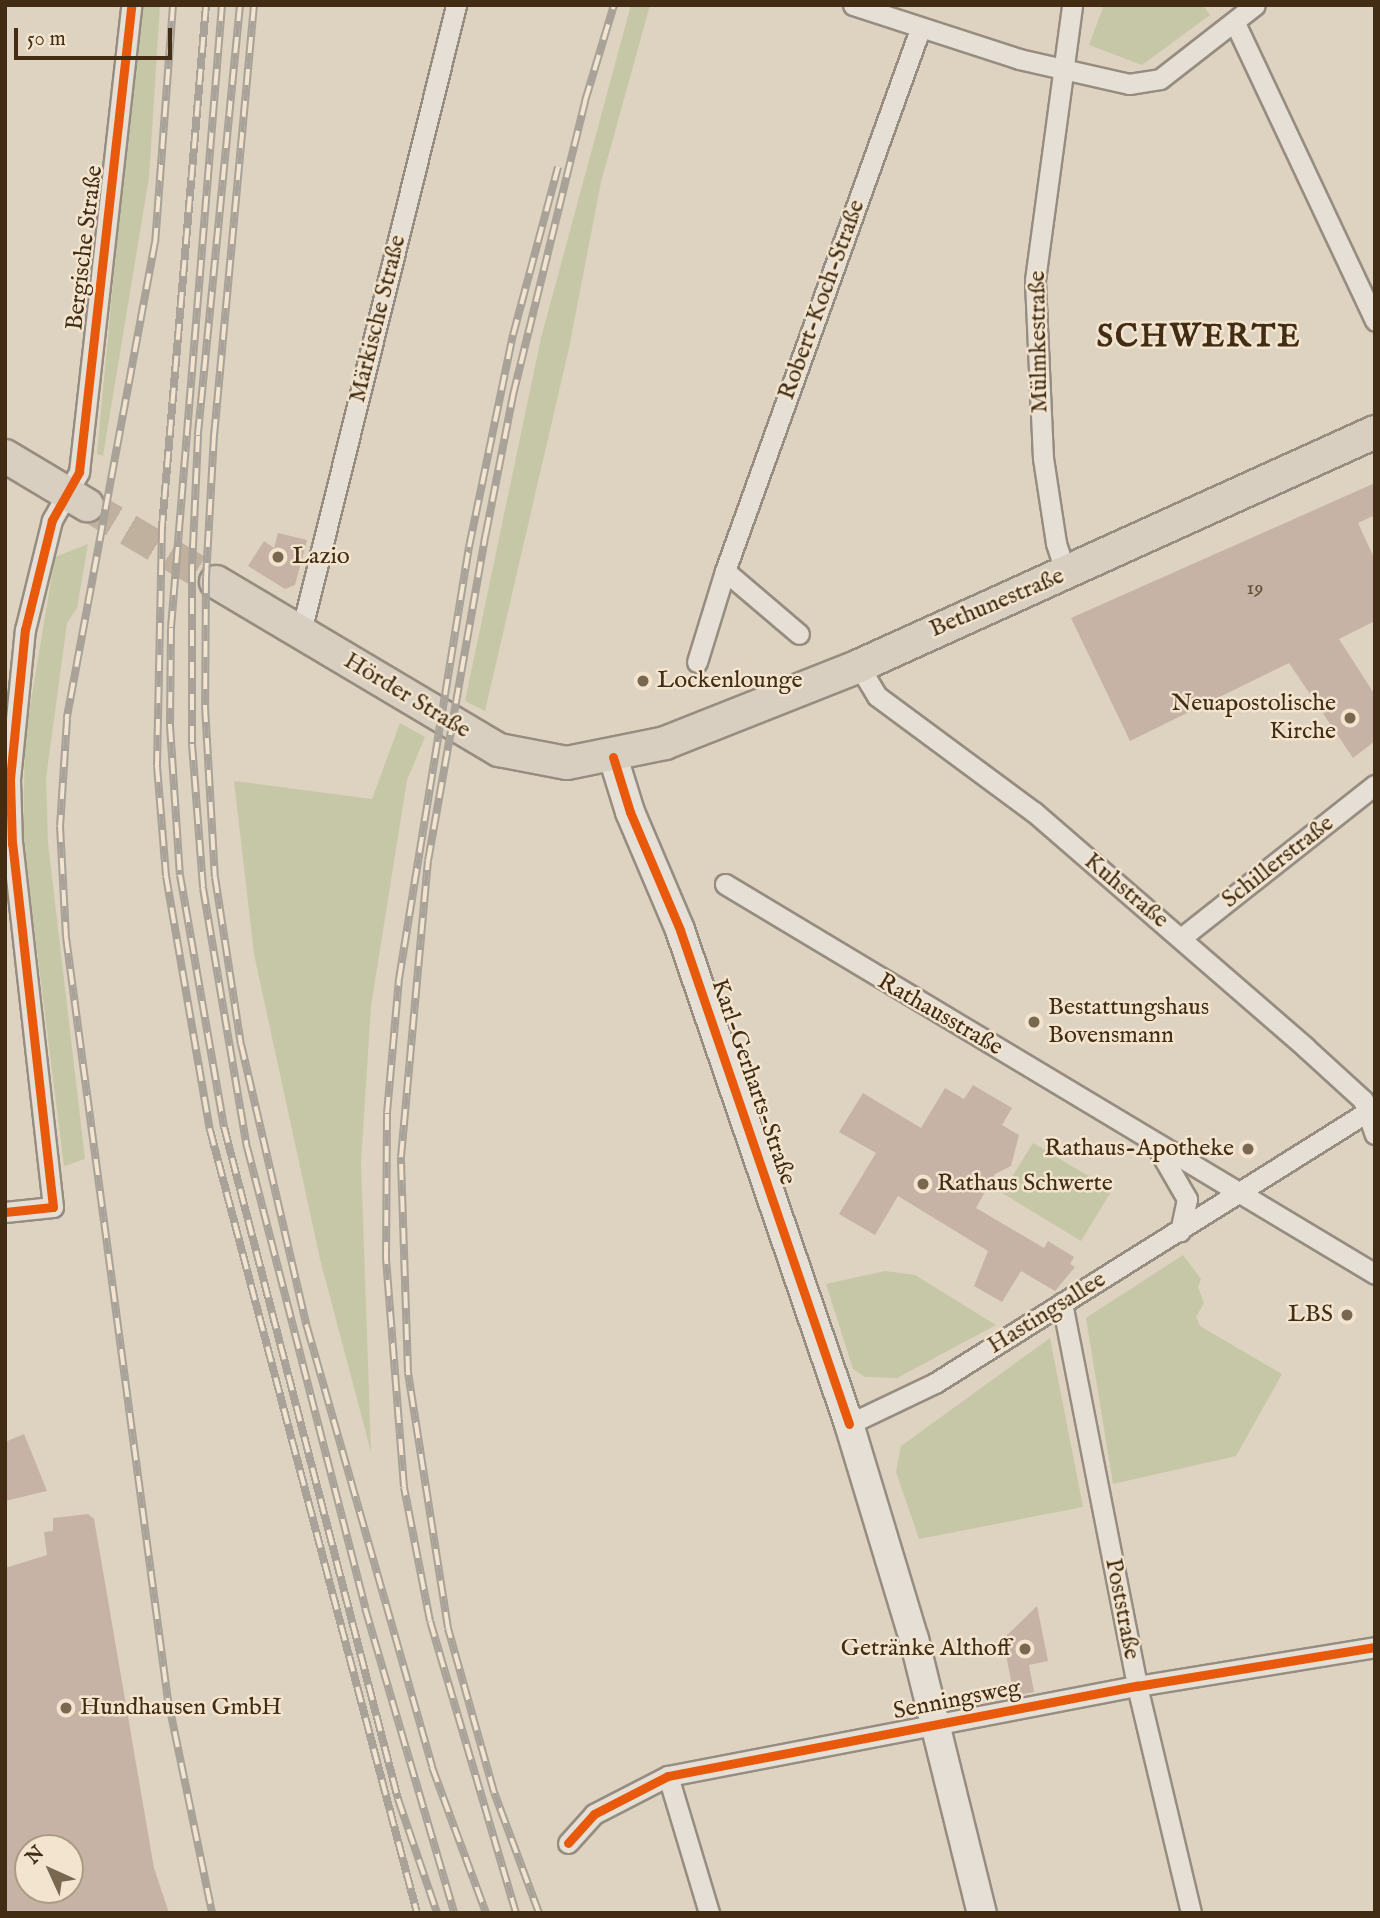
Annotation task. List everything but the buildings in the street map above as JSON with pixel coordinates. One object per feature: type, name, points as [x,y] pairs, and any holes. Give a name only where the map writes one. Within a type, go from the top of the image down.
[{"type":"main road","name":"Bethunestraße","points":[[613,757],[664,743],[859,666],[1375,432]]},
{"type":"main road","points":[[5,456],[78,499]]},
{"type":"main road","name":"Hörder Straße","points":[[216,582],[499,750],[567,763],[613,757]]},
{"type":"main road","name":"Karl-Gerharts-Straße","points":[[613,757],[630,812],[680,930],[849,1423],[935,1724],[982,1913]]},
{"type":"street","name":"Bergische Straße","points":[[5,1212],[53,1207],[12,844],[10,779],[25,630],[52,520],[78,499],[131,5]]},
{"type":"street","name":"Märkische Straße","points":[[301,632],[456,5]]},
{"type":"street","points":[[853,5],[920,29],[1129,83],[1160,79],[1255,5]]},
{"type":"street","name":"Mülmkestraße","points":[[1066,574],[1056,543],[1043,458],[1035,280],[1072,5]]},
{"type":"street","points":[[1235,23],[1367,285],[1375,321]]},
{"type":"street","name":"Robert-Koch-Straße","points":[[697,662],[725,570],[920,29]]},
{"type":"street","points":[[725,570],[799,634]]},
{"type":"street","name":"Kuhstraße","points":[[859,666],[877,696],[1034,812],[1363,1100],[1370,1111],[1375,1134]]},
{"type":"street","name":"Schillerstraße","points":[[1181,938],[1375,785]]},
{"type":"street","name":"Rathausstraße","points":[[725,884],[827,940],[836,953],[1375,1275]]},
{"type":"street","name":"Hastingsallee","points":[[849,1423],[936,1383],[1370,1111]]},
{"type":"street","name":"Rathausstraße","points":[[1156,1146],[1187,1199],[1180,1231]]},
{"type":"street","name":"Poststraße","points":[[1062,1303],[1137,1686],[1191,1913]]},
{"type":"street","name":"Senningsweg","points":[[568,1843],[594,1814],[668,1776],[1137,1686],[1375,1647]]},
{"type":"street","points":[[668,1776],[709,1913]]},
{"type":"green space","points":[[139,5],[160,5],[149,177],[103,456],[97,454]]},
{"type":"green space","points":[[631,5],[650,5],[601,182],[569,348],[485,711],[465,701],[541,338]]},
{"type":"green space","points":[[1104,5],[1203,5],[1210,15],[1142,65],[1089,45]]},
{"type":"green space","points":[[88,544],[77,608],[67,623],[46,778],[48,843],[85,1159],[64,1166],[23,839],[25,737],[55,557]]},
{"type":"green space","points":[[400,723],[425,737],[407,780],[371,1006],[361,1162],[371,1452],[320,1259],[254,954],[234,781],[372,799]]},
{"type":"green space","points":[[1033,1143],[1112,1190],[1081,1241],[1002,1193]]},
{"type":"green space","points":[[1183,1255],[1201,1279],[1198,1287],[1204,1303],[1196,1317],[1200,1326],[1282,1374],[1236,1456],[1113,1484],[1086,1318]]},
{"type":"green space","points":[[885,1271],[915,1275],[996,1325],[897,1378],[865,1377],[853,1369],[826,1284]]},
{"type":"green space","points":[[1050,1338],[1083,1507],[919,1539],[896,1472],[901,1446]]},
{"type":"tunnel","points":[[87,505],[216,582]]},
{"type":"railway","points":[[173,5],[155,242],[67,719],[60,826],[66,937],[168,1700],[212,1913]]},
{"type":"railway","points":[[206,5],[162,527],[157,766],[166,876],[210,1130],[417,1913]]},
{"type":"railway","points":[[222,5],[171,628],[170,726],[180,875],[224,1127],[398,1799],[437,1913]]},
{"type":"railway","points":[[240,5],[198,436],[192,566],[192,744],[203,888],[247,1147],[365,1608],[454,1913]]},
{"type":"railway","points":[[254,5],[214,435],[206,577],[205,706],[215,877],[241,1044],[307,1327],[432,1767],[486,1913]]},
{"type":"railway","points":[[539,1913],[494,1792],[448,1628],[408,1372],[401,1157],[428,861],[486,533],[513,395],[585,101],[614,5]]},
{"type":"railway","points":[[516,1913],[430,1621],[404,1487],[386,1258],[387,1113],[399,979],[469,547],[513,335],[558,167]]},
{"type":"cycle path","points":[[5,1212],[53,1207],[12,844],[10,779],[25,630],[52,520],[79,472],[131,5]]},
{"type":"cycle path","points":[[613,757],[630,812],[680,930],[849,1424]]},
{"type":"cycle path","points":[[568,1843],[594,1814],[668,1776],[1137,1686],[1375,1647]]},
{"type":"place","name":"Lazio","points":[[278,557]]},
{"type":"place","name":"Lockenlounge","points":[[643,681]]},
{"type":"place","name":"Neuapostolische Kirche","points":[[1350,718]]},
{"type":"place","name":"Bestattungshaus Bovensmann","points":[[1034,1022]]},
{"type":"place","name":"Rathaus-Apotheke","points":[[1248,1149]]},
{"type":"place","name":"Rathaus Schwerte","points":[[923,1184]]},
{"type":"place","name":"LBS","points":[[1347,1315]]},
{"type":"place","name":"Getränke Althoff","points":[[1025,1649]]},
{"type":"place","name":"Hundhausen GmbH","points":[[66,1708]]},
{"type":"district","name":"SCHWERTE","points":[[1199,338]]}]
